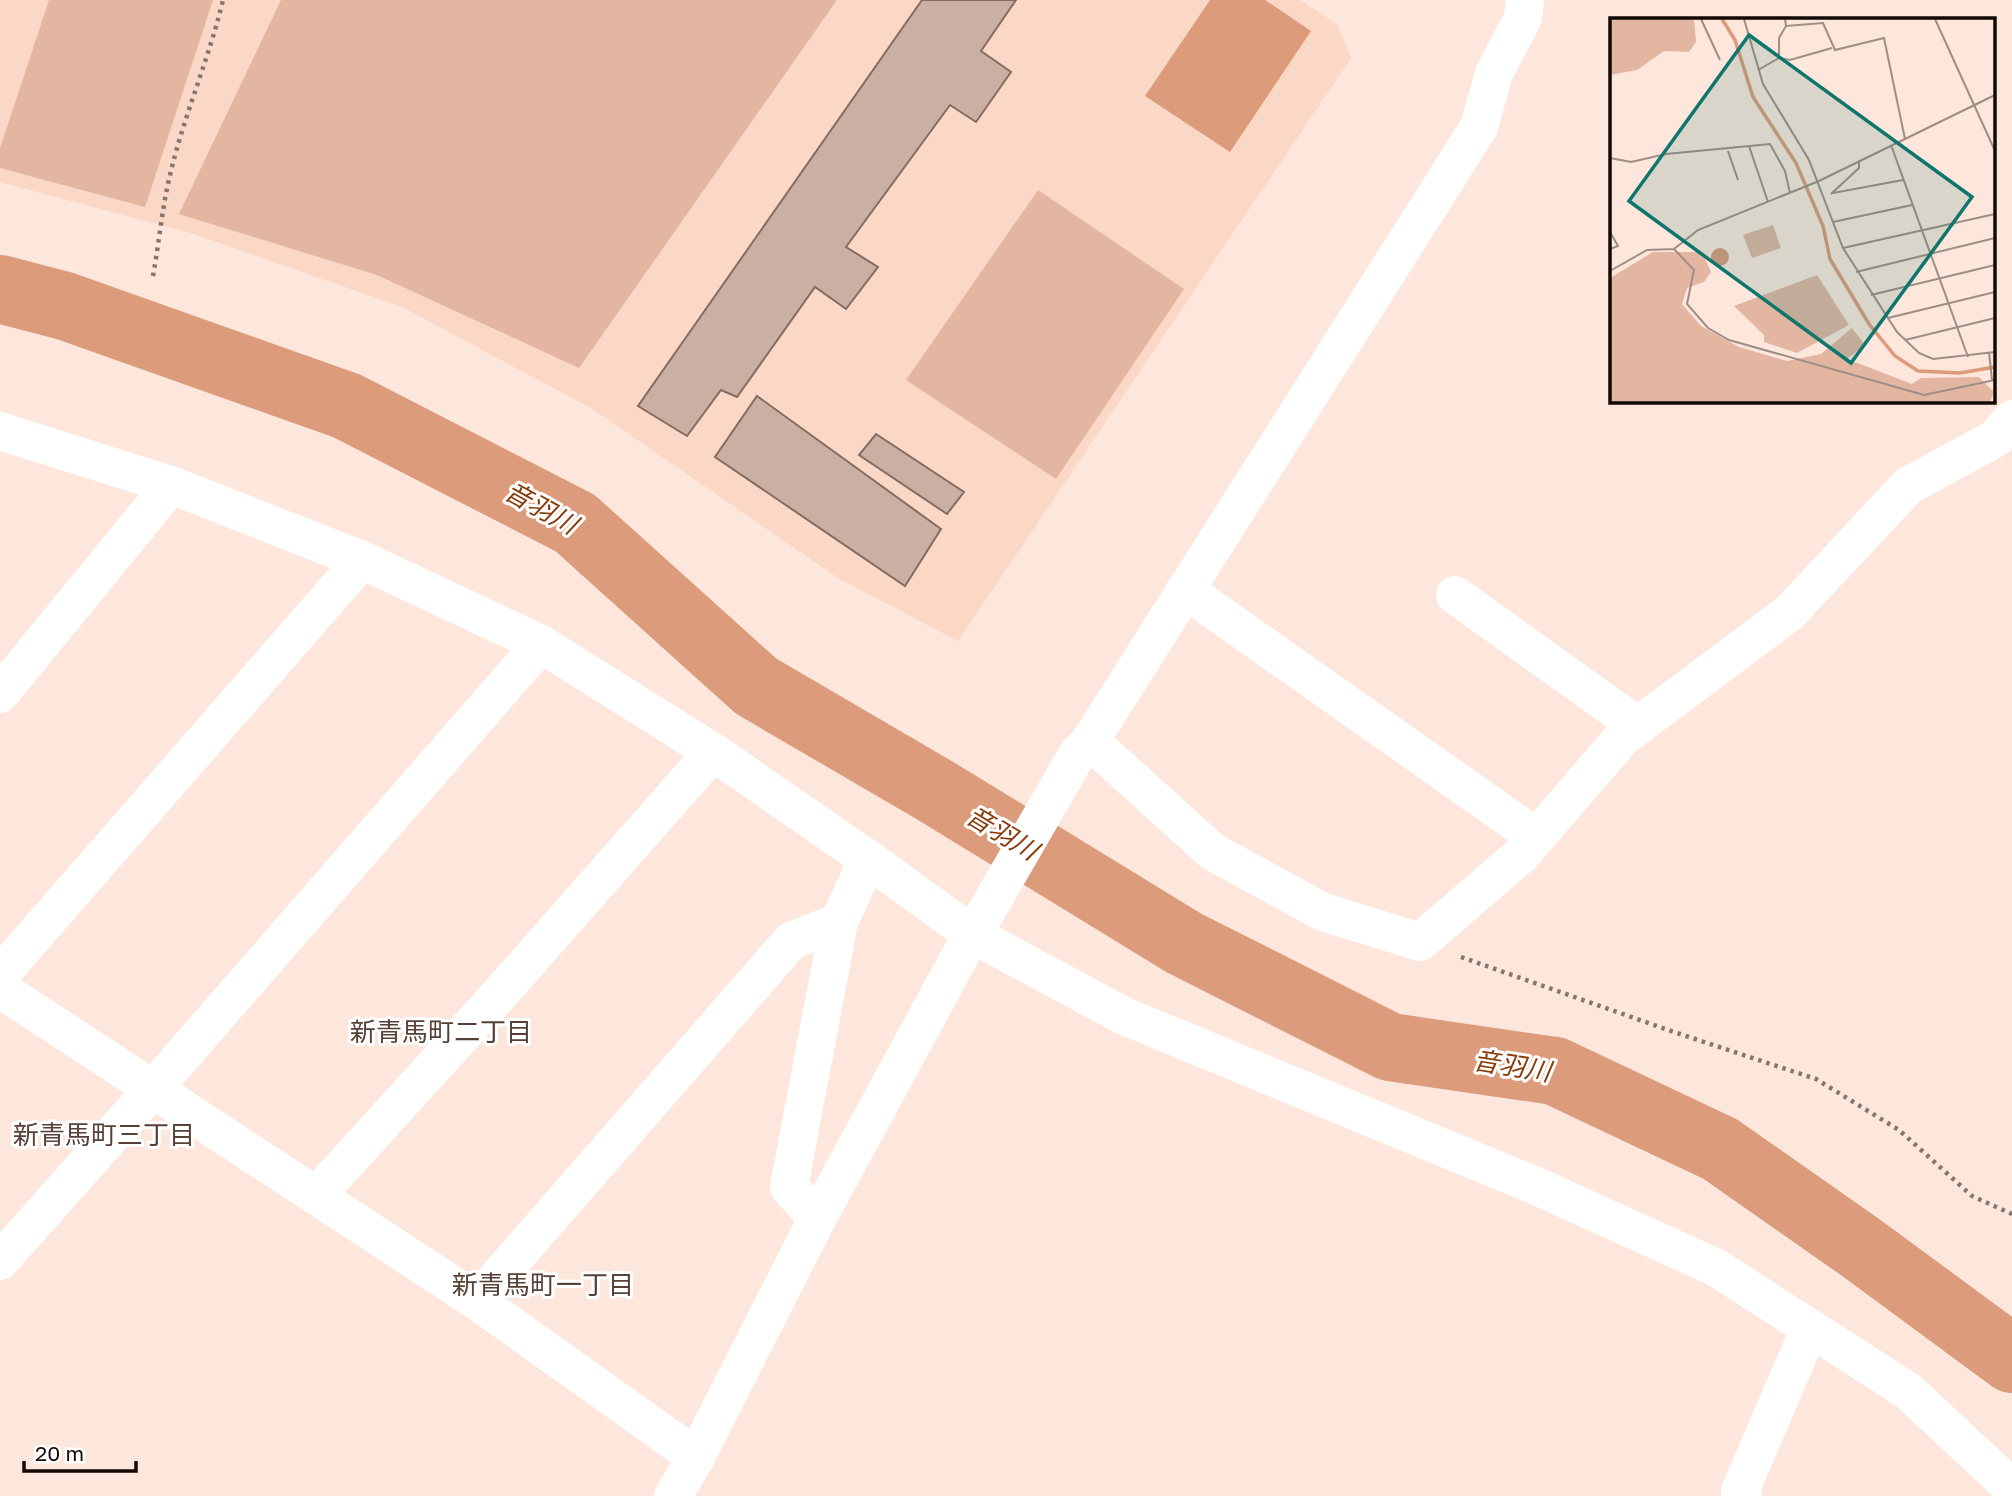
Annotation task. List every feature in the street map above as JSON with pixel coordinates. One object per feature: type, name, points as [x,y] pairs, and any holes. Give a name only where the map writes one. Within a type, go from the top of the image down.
[{"type":"street","points":[[673,1496],[696,1457],[817,1219],[972,934],[1084,747],[1479,127],[1494,73],[1523,18],[1525,0]]},
{"type":"street","points":[[1084,747],[1213,852],[1324,912],[1420,942],[1521,855],[1623,737],[1789,613],[1908,486],[1996,438],[2012,419]]},
{"type":"street","points":[[0,431],[171,485],[362,561],[541,644],[713,752],[972,934],[1125,1016],[1534,1185],[1715,1267],[1909,1391],[2012,1488]]},
{"type":"street","points":[[0,694],[171,485]]},
{"type":"street","points":[[0,975],[362,561]]},
{"type":"street","points":[[1185,590],[1536,837]]},
{"type":"street","points":[[1455,595],[1638,726]]},
{"type":"street","points":[[0,1261],[541,644]]},
{"type":"street","points":[[317,1195],[497,997],[713,752]]},
{"type":"street","points":[[817,1219],[789,1187],[839,922],[868,859]]},
{"type":"street","points":[[477,1301],[791,941],[839,922]]},
{"type":"street","points":[[0,989],[477,1301],[696,1457]]},
{"type":"street","points":[[1738,1494],[1810,1328]]},
{"type":"path","points":[[153,276],[169,176],[195,86],[213,42],[223,0]]},
{"type":"path","points":[[1420,942],[1816,1079],[1899,1130],[1972,1196],[2012,1214]]},
{"type":"shaded area","points":[[0,0],[1300,0],[1338,25],[1351,58],[958,641],[838,578],[591,408],[402,307],[194,234],[0,182]]},
{"type":"shaded area","points":[[49,0],[213,0],[145,207],[0,168],[0,148]]},
{"type":"shaded area","points":[[281,0],[837,0],[579,368],[377,275],[179,214]]},
{"type":"shaded area","points":[[1210,0],[1265,0],[1311,31],[1230,152],[1145,96]]},
{"type":"shaded area","points":[[1038,190],[1184,289],[1056,479],[906,380]]},
{"type":"building","points":[[922,0],[1016,0],[981,51],[1011,72],[976,122],[950,105],[846,247],[878,267],[846,309],[815,287],[737,397],[721,390],[687,436],[638,406]]},
{"type":"building","points":[[757,396],[941,529],[905,586],[715,457]]},
{"type":"building","points":[[876,434],[964,492],[947,514],[859,455]]},
{"type":"waterway","name":"音羽川","points":[[0,289],[65,306],[347,406],[575,523],[756,686],[934,790],[1184,943],[1390,1047],[1555,1071],[1720,1149],[1860,1247],[2012,1359]]},
{"type":"district","name":"新青馬町二丁目","points":[[441,1032]]},
{"type":"district","name":"新青馬町三丁目","points":[[104,1135]]},
{"type":"district","name":"新青馬町一丁目","points":[[543,1285]]}]
